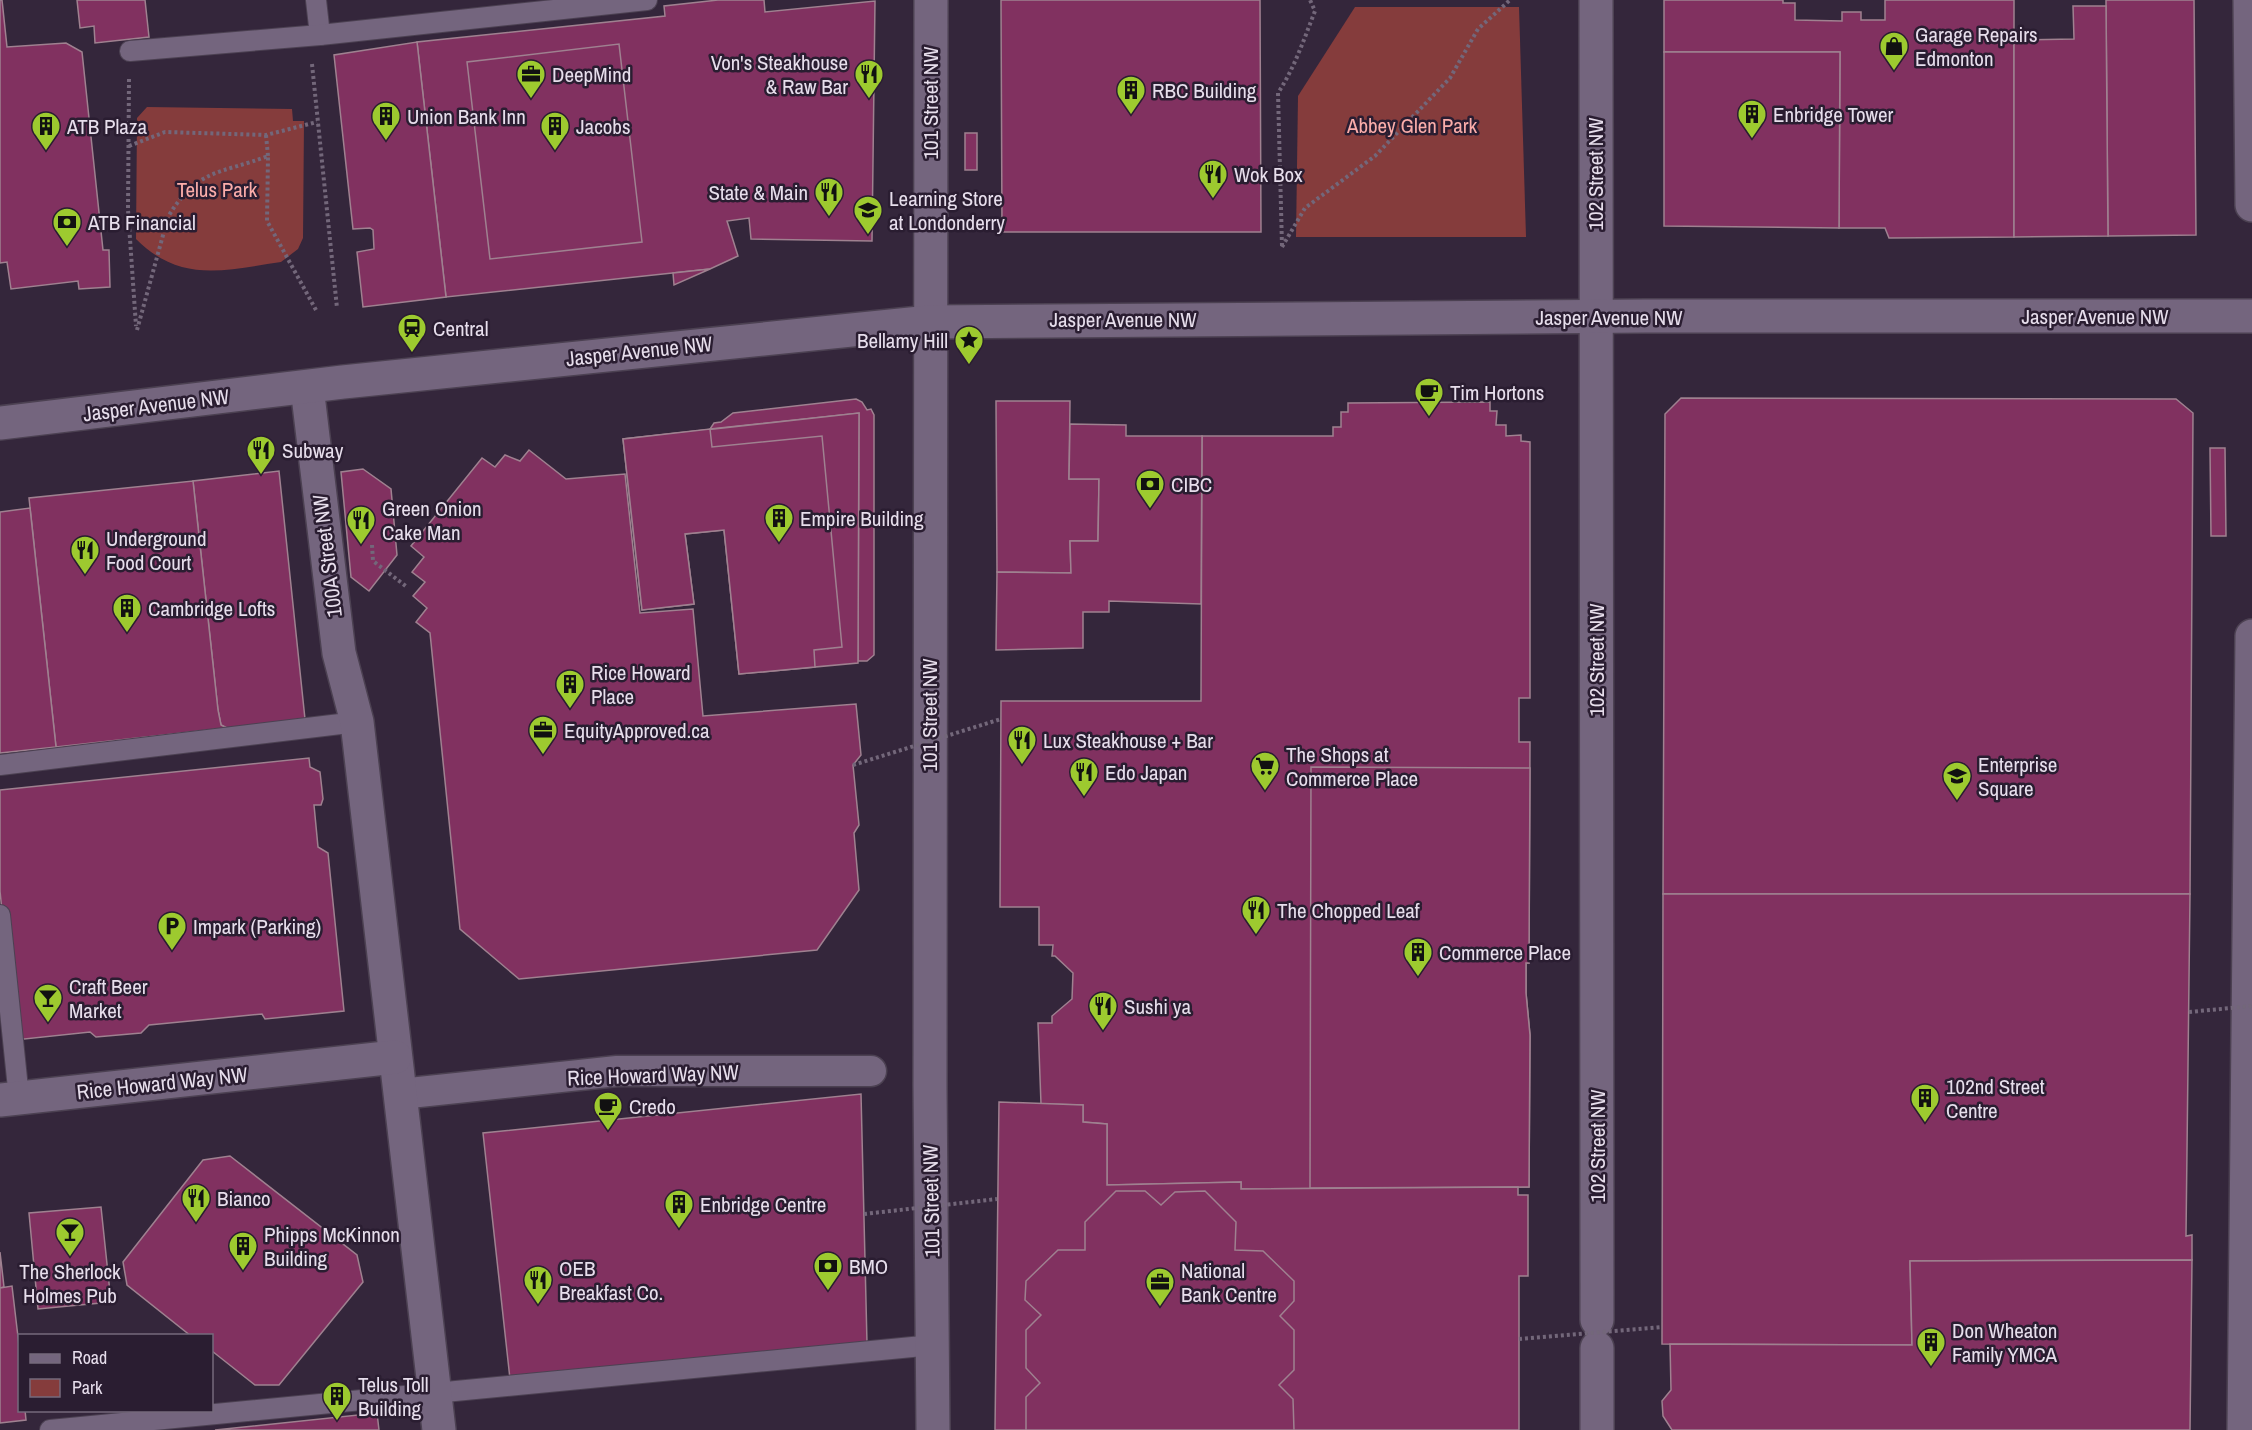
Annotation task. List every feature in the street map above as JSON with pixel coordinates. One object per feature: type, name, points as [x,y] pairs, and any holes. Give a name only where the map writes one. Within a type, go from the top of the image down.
[{"type":"street","name":"101 Street NW","points":[[931,0],[930,1086],[933,1430]]},
{"type":"street","name":"102 Street NW","points":[[1596,0],[1597,1430]]},
{"type":"street","points":[[2250,0],[2252,205]]},
{"type":"street","name":"Jasper Avenue NW","points":[[0,423],[307,387],[930,322],[1595,317],[2252,316]]},
{"type":"street","name":"100A Street NW","points":[[307,387],[339,653],[357,722]]},
{"type":"street","points":[[2244,1430],[2252,636]]},
{"type":"street","points":[[357,722],[439,1430]]},
{"type":"street","name":"Rice Howard Way NW","points":[[10,1099],[395,1057]]},
{"type":"street","name":"Rice Howard Way NW","points":[[400,1094],[617,1071],[871,1071]]},
{"type":"lane","points":[[316,0],[320,35]]},
{"type":"lane","points":[[130,51],[320,35],[647,0]]},
{"type":"lane","points":[[0,765],[357,722]]},
{"type":"lane","points":[[0,915],[10,1099]]},
{"type":"lane","points":[[50,1430],[933,1345]]},
{"type":"path","points":[[1310,0],[1315,11],[1304,34],[1291,72],[1278,93],[1282,247],[1305,208],[1375,156],[1450,78],[1478,29],[1510,0]]},
{"type":"path","points":[[320,35],[312,58],[337,308]]},
{"type":"path","points":[[130,51],[128,210],[137,330],[168,217],[175,205],[212,172],[242,166],[268,156]]},
{"type":"path","points":[[129,146],[165,132],[266,135],[317,122]]},
{"type":"path","points":[[266,135],[267,221],[316,310]]},
{"type":"path","points":[[372,545],[373,561],[406,587]]},
{"type":"path","points":[[853,765],[1001,719]]},
{"type":"path","points":[[2190,1012],[2252,1006]]},
{"type":"path","points":[[864,1214],[997,1199]]},
{"type":"path","points":[[1519,1339],[1662,1327]]},
{"type":"green space","name":"Abbey Glen Park","points":[[1355,7],[1519,7],[1526,237],[1296,237],[1298,96]]},
{"type":"green space","name":"Telus Park","points":[[147,107],[292,109],[293,121],[304,121],[303,238],[298,249],[281,262],[222,270],[204,270],[170,263],[136,239],[137,118]]},
{"type":"building","name":"ATB Plaza","points":[[0,0],[2,0],[7,47],[66,43],[82,52],[103,250],[109,250],[110,287],[79,289],[78,281],[11,289],[7,262],[0,263]]},
{"type":"building","points":[[77,0],[145,0],[149,37],[95,43],[94,26],[80,28]]},
{"type":"building","points":[[718,0],[764,0],[765,12],[875,1],[872,241],[751,239],[749,218],[727,221],[738,256],[710,269],[446,297],[417,42],[665,16],[664,6]]},
{"type":"building","name":"RBC Building","points":[[1001,0],[1260,0],[1261,232],[1002,232]]},
{"type":"building","points":[[1664,0],[1783,0],[1783,3],[1795,3],[1795,20],[1842,21],[1842,12],[1861,12],[1861,20],[1885,20],[1885,0],[2014,0],[2014,237],[1889,238],[1885,228],[1839,228],[1840,52],[1664,52]]},
{"type":"building","points":[[2106,0],[2194,0],[2196,235],[2108,236]]},
{"type":"building","points":[[2073,6],[2106,6],[2108,236],[2014,237],[2014,40],[2074,39]]},
{"type":"building","name":"Union Bank Inn","points":[[417,42],[446,297],[363,307],[357,252],[374,249],[373,230],[370,228],[353,229],[334,55]]},
{"type":"building","name":"Jacobs","points":[[619,44],[642,242],[490,259],[467,62]]},
{"type":"building","name":"Enbridge Tower","points":[[1664,52],[1840,52],[1839,228],[1664,226]]},
{"type":"building","points":[[965,133],[977,133],[977,170],[965,170]]},
{"type":"building","points":[[710,269],[674,285],[673,273]]},
{"type":"building","name":"Enterprise Square","points":[[1681,398],[2176,399],[2193,413],[2190,894],[1663,894],[1665,414]]},
{"type":"building","points":[[856,399],[862,402],[867,410],[871,409],[874,415],[874,655],[867,661],[858,661],[859,413],[710,429],[714,423],[721,422],[733,413]]},
{"type":"building","points":[[996,401],[1070,401],[1069,479],[1099,479],[1098,541],[1070,541],[1071,573],[997,572]]},
{"type":"building","name":"The Shops at Commerce Place","points":[[1490,402],[1490,411],[1497,411],[1496,425],[1506,425],[1506,436],[1521,435],[1521,441],[1530,442],[1530,698],[1519,698],[1519,742],[1530,742],[1529,963],[1526,963],[1530,1035],[1529,1187],[1241,1189],[1241,1182],[1107,1185],[1107,1124],[1083,1122],[1083,1105],[1041,1104],[1038,1023],[1052,1023],[1052,1016],[1072,999],[1073,973],[1055,956],[1052,956],[1053,945],[1039,945],[1039,907],[1000,907],[1001,701],[1201,701],[1202,436],[1333,436],[1333,427],[1341,427],[1341,412],[1348,412],[1348,403]]},
{"type":"building","name":"Empire Building","points":[[859,413],[858,663],[739,674],[724,530],[685,534],[694,604],[642,610],[623,439]]},
{"type":"building","name":"CIBC","points":[[1070,424],[1126,425],[1126,436],[1202,436],[1201,604],[1109,601],[1109,612],[1083,612],[1083,648],[996,650],[997,572],[1071,573],[1070,541],[1098,541],[1099,479],[1069,479]]},
{"type":"building","name":"Empire Building","points":[[710,429],[712,447],[822,436],[842,647],[814,650],[815,667],[739,674],[724,530],[685,534],[694,604],[642,610],[623,439]]},
{"type":"building","points":[[2210,448],[2225,448],[2226,536],[2211,536]]},
{"type":"building","name":"Rice Howard Place","points":[[529,450],[566,479],[625,474],[640,613],[693,609],[703,716],[856,704],[861,755],[853,765],[859,825],[854,833],[859,890],[817,950],[519,979],[460,929],[430,633],[416,622],[427,608],[413,596],[425,582],[412,572],[424,557],[411,546],[482,458],[495,467],[505,455],[520,461]]},
{"type":"building","points":[[363,469],[391,489],[397,555],[369,591],[351,577],[341,472]]},
{"type":"building","points":[[279,471],[305,719],[227,728],[221,725],[218,710],[193,481]]},
{"type":"building","name":"Cambridge Lofts","points":[[193,481],[218,710],[221,725],[227,728],[56,747],[29,498]]},
{"type":"building","points":[[30,508],[56,747],[0,753],[0,512]]},
{"type":"building","name":"Impark (Parking)","points":[[309,758],[310,767],[320,772],[323,799],[321,805],[314,805],[318,847],[328,853],[344,1011],[265,1019],[262,1014],[149,1025],[141,1033],[96,1037],[90,1032],[15,1040],[0,891],[0,790]]},
{"type":"building","name":"Commerce Place","points":[[1311,767],[1530,768],[1529,963],[1526,963],[1530,1035],[1529,1187],[1310,1188]]},
{"type":"building","name":"102nd Street Centre","points":[[1663,894],[2190,894],[2186,1236],[2192,1235],[2192,1260],[1910,1261],[1912,1345],[1662,1344]]},
{"type":"building","name":"Enbridge Centre","points":[[861,1094],[867,1343],[510,1379],[483,1133]]},
{"type":"building","points":[[999,1102],[1083,1105],[1083,1122],[1107,1124],[1107,1185],[1241,1182],[1241,1189],[1518,1187],[1518,1195],[1528,1195],[1528,1276],[1519,1276],[1519,1430],[995,1430]]},
{"type":"building","name":"Phipps McKinnon Building","points":[[230,1156],[357,1255],[363,1282],[279,1385],[255,1385],[213,1352],[213,1334],[188,1334],[127,1285],[123,1262],[203,1160]]},
{"type":"building","name":"National Bank Centre","points":[[1116,1191],[1145,1191],[1161,1205],[1175,1192],[1205,1191],[1236,1222],[1235,1250],[1263,1251],[1294,1281],[1294,1301],[1280,1316],[1294,1330],[1294,1370],[1279,1385],[1293,1399],[1294,1430],[1026,1430],[1026,1397],[1040,1383],[1026,1368],[1026,1330],[1041,1315],[1025,1300],[1026,1281],[1058,1250],[1085,1250],[1085,1222]]},
{"type":"building","name":"The Sherlock Holmes Pub","points":[[101,1207],[111,1302],[38,1309],[29,1213]]},
{"type":"building","points":[[0,1252],[4,1287],[0,1288]]},
{"type":"building","name":"Don Wheaton Family YMCA","points":[[2192,1260],[2190,1430],[1672,1430],[1663,1416],[1662,1401],[1671,1390],[1670,1344],[1912,1345],[1910,1261]]},
{"type":"building","points":[[12,1286],[18,1337],[18,1412],[25,1412],[26,1420],[0,1423],[0,1288]]},
{"type":"building","name":"Telus Toll Building","points":[[377,1413],[379,1430],[215,1430]]},
{"type":"place","name":"Garage Repairs Edmonton","points":[[1894,72]]},
{"type":"place","name":"DeepMind","points":[[531,100]]},
{"type":"place","name":"Von's Steakhouse & Raw Bar","points":[[869,100]]},
{"type":"place","name":"RBC Building","points":[[1131,116]]},
{"type":"place","name":"Enbridge Tower","points":[[1752,140]]},
{"type":"place","name":"Union Bank Inn","points":[[386,142]]},
{"type":"place","name":"ATB Plaza","points":[[46,152]]},
{"type":"place","name":"Jacobs","points":[[555,152]]},
{"type":"place","name":"Wok Box","points":[[1213,200]]},
{"type":"place","name":"State & Main","points":[[829,218]]},
{"type":"place","name":"Learning Store at Londonderry","points":[[868,236]]},
{"type":"place","name":"ATB Financial","points":[[67,248]]},
{"type":"place","name":"Central","points":[[412,354]]},
{"type":"place","name":"Bellamy Hill","points":[[969,366]]},
{"type":"place","name":"Tim Hortons","points":[[1429,418]]},
{"type":"place","name":"Subway","points":[[261,476]]},
{"type":"place","name":"CIBC","points":[[1150,510]]},
{"type":"place","name":"Empire Building","points":[[779,544]]},
{"type":"place","name":"Green Onion Cake Man","points":[[361,546]]},
{"type":"place","name":"Underground Food Court","points":[[85,576]]},
{"type":"place","name":"Cambridge Lofts","points":[[127,634]]},
{"type":"place","name":"Rice Howard Place","points":[[570,710]]},
{"type":"place","name":"EquityApproved.ca","points":[[543,756]]},
{"type":"place","name":"Lux Steakhouse + Bar","points":[[1022,766]]},
{"type":"place","name":"The Shops at Commerce Place","points":[[1265,792]]},
{"type":"place","name":"Edo Japan","points":[[1084,798]]},
{"type":"place","name":"Enterprise Square","points":[[1957,802]]},
{"type":"place","name":"The Chopped Leaf","points":[[1256,936]]},
{"type":"place","name":"Impark (Parking)","points":[[172,952]]},
{"type":"place","name":"Commerce Place","points":[[1418,978]]},
{"type":"place","name":"Craft Beer Market","points":[[48,1024]]},
{"type":"place","name":"Sushi ya","points":[[1103,1032]]},
{"type":"place","name":"102nd Street Centre","points":[[1925,1124]]},
{"type":"place","name":"Credo","points":[[608,1132]]},
{"type":"place","name":"Bianco","points":[[196,1224]]},
{"type":"place","name":"Enbridge Centre","points":[[679,1230]]},
{"type":"place","name":"The Sherlock Holmes Pub","points":[[70,1258]]},
{"type":"place","name":"Phipps McKinnon Building","points":[[243,1272]]},
{"type":"place","name":"BMO","points":[[828,1292]]},
{"type":"place","name":"OEB Breakfast Co.","points":[[538,1306]]},
{"type":"place","name":"National Bank Centre","points":[[1160,1308]]},
{"type":"place","name":"Don Wheaton Family YMCA","points":[[1931,1368]]},
{"type":"place","name":"Telus Toll Building","points":[[337,1422]]}]
